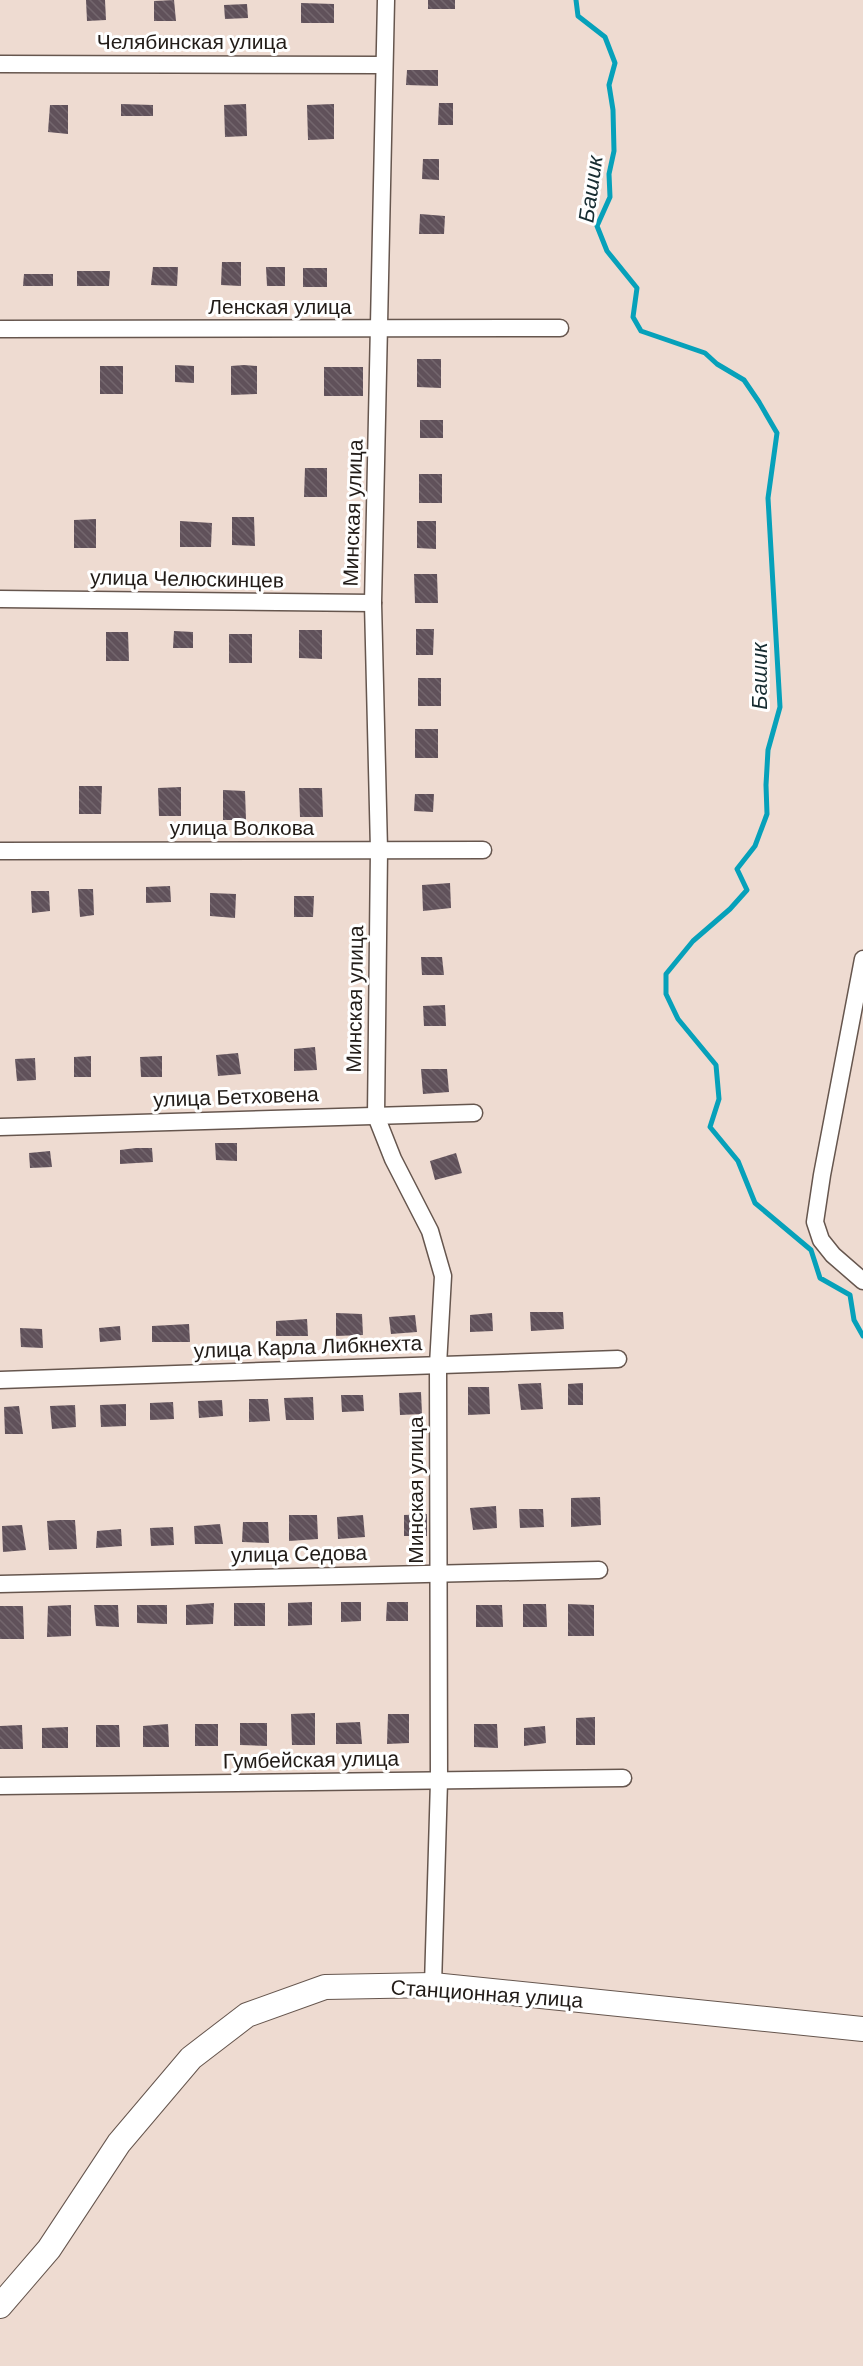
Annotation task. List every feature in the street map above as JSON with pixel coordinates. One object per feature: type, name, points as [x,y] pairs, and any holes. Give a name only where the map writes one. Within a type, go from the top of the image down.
[{"type":"street","name":"Минская улица","points":[[386,0],[381,330],[373,603],[379,850],[376,1116],[393,1159],[430,1231],[442,1276],[438,1365],[439,1780],[434,1985]]},
{"type":"street","name":"Челябинская улица","points":[[0,64],[384,65]]},
{"type":"street","name":"Ленская улица","points":[[0,329],[560,328]]},
{"type":"street","name":"улица Челюскинцев","points":[[0,599],[373,603]]},
{"type":"street","name":"улица Волкова","points":[[0,851],[483,850]]},
{"type":"street","points":[[863,959],[815,1222],[821,1240],[833,1256],[863,1281]]},
{"type":"street","name":"улица Бетховена","points":[[0,1126],[474,1113]]},
{"type":"street","name":"улица Карла Либкнехта","points":[[0,1380],[618,1359]]},
{"type":"street","name":"улица Седова","points":[[0,1584],[599,1570]]},
{"type":"street","name":"Гумбейская улица","points":[[0,1786],[623,1778]]},
{"type":"street","name":"Станционная улица","points":[[0,2306],[48,2249],[119,2143],[191,2058],[247,2015],[325,1987],[434,1985],[863,2029]]},
{"type":"building","points":[[86,0],[105,0],[106,20],[87,21]]},
{"type":"building","points":[[174,0],[176,21],[154,21],[154,1]]},
{"type":"building","points":[[428,0],[455,0],[455,9],[428,9]]},
{"type":"building","points":[[301,3],[334,4],[334,23],[301,23]]},
{"type":"building","points":[[247,4],[248,18],[225,19],[224,5]]},
{"type":"building","points":[[407,70],[438,70],[438,86],[406,85]]},
{"type":"building","points":[[439,103],[453,103],[453,125],[438,125]]},
{"type":"building","points":[[121,104],[153,105],[153,116],[121,116]]},
{"type":"building","points":[[246,104],[247,136],[225,137],[224,105]]},
{"type":"building","points":[[334,104],[334,139],[308,140],[307,105]]},
{"type":"building","points":[[50,105],[68,105],[68,134],[48,132]]},
{"type":"building","points":[[423,159],[439,159],[439,180],[422,179]]},
{"type":"building","points":[[420,214],[445,216],[444,234],[419,234]]},
{"type":"building","points":[[222,262],[241,262],[241,286],[221,285]]},
{"type":"building","points":[[153,267],[178,267],[177,286],[151,285]]},
{"type":"building","points":[[266,267],[285,267],[285,286],[267,286]]},
{"type":"building","points":[[303,268],[327,268],[327,287],[303,287]]},
{"type":"building","points":[[77,271],[110,271],[109,286],[77,286]]},
{"type":"building","points":[[24,274],[53,274],[53,286],[23,286]]},
{"type":"building","points":[[417,359],[441,359],[441,388],[417,387]]},
{"type":"building","points":[[175,365],[194,366],[194,383],[175,382]]},
{"type":"building","points":[[100,366],[123,366],[123,394],[100,394]]},
{"type":"building","points":[[231,366],[257,366],[257,394],[231,395]]},
{"type":"building","points":[[324,367],[363,367],[363,396],[324,396]]},
{"type":"building","points":[[420,420],[443,420],[443,438],[420,438]]},
{"type":"building","points":[[305,468],[327,468],[327,497],[304,497]]},
{"type":"building","points":[[419,474],[442,474],[442,503],[419,503]]},
{"type":"building","points":[[232,517],[254,517],[255,546],[232,545]]},
{"type":"building","points":[[96,519],[96,548],[74,548],[74,520]]},
{"type":"building","points":[[180,521],[212,523],[211,547],[180,547]]},
{"type":"building","points":[[417,521],[436,521],[436,549],[417,548]]},
{"type":"building","points":[[414,574],[437,574],[438,603],[415,603]]},
{"type":"building","points":[[416,629],[434,629],[433,655],[416,655]]},
{"type":"building","points":[[299,630],[322,630],[322,659],[299,658]]},
{"type":"building","points":[[174,631],[193,632],[193,648],[173,648]]},
{"type":"building","points":[[106,632],[128,632],[129,661],[106,661]]},
{"type":"building","points":[[229,634],[252,634],[252,663],[229,663]]},
{"type":"building","points":[[418,678],[441,678],[441,706],[418,706]]},
{"type":"building","points":[[415,729],[438,729],[438,758],[415,758]]},
{"type":"building","points":[[79,786],[102,786],[101,814],[79,814]]},
{"type":"building","points":[[181,787],[181,816],[159,816],[158,788]]},
{"type":"building","points":[[299,788],[322,788],[323,817],[300,817]]},
{"type":"building","points":[[223,790],[245,791],[246,820],[223,820]]},
{"type":"building","points":[[415,794],[434,794],[433,812],[414,811]]},
{"type":"building","points":[[450,883],[451,908],[423,911],[422,885]]},
{"type":"building","points":[[170,886],[171,902],[146,903],[146,887]]},
{"type":"building","points":[[78,889],[93,889],[94,915],[80,917]]},
{"type":"building","points":[[31,891],[49,891],[50,911],[32,913]]},
{"type":"building","points":[[210,893],[236,894],[235,918],[210,916]]},
{"type":"building","points":[[294,896],[314,896],[313,917],[294,917]]},
{"type":"building","points":[[421,957],[442,957],[444,975],[422,975]]},
{"type":"building","points":[[445,1005],[446,1026],[424,1026],[423,1006]]},
{"type":"building","points":[[315,1047],[317,1070],[294,1071],[294,1049]]},
{"type":"building","points":[[238,1053],[241,1074],[218,1076],[216,1055]]},
{"type":"building","points":[[91,1056],[91,1077],[74,1077],[74,1057]]},
{"type":"building","points":[[162,1056],[162,1077],[141,1077],[140,1057]]},
{"type":"building","points":[[35,1058],[36,1080],[17,1081],[15,1059]]},
{"type":"building","points":[[421,1069],[447,1069],[449,1092],[423,1094]]},
{"type":"building","points":[[215,1143],[237,1143],[237,1161],[216,1160]]},
{"type":"building","points":[[152,1148],[153,1162],[120,1164],[120,1150]]},
{"type":"building","points":[[50,1151],[52,1167],[30,1168],[29,1153]]},
{"type":"building","points":[[456,1153],[462,1173],[435,1180],[430,1161]]},
{"type":"building","points":[[530,1312],[563,1312],[564,1329],[531,1331]]},
{"type":"building","points":[[336,1313],[362,1314],[363,1335],[336,1336]]},
{"type":"building","points":[[492,1313],[493,1331],[470,1332],[470,1315]]},
{"type":"building","points":[[415,1315],[417,1332],[391,1334],[389,1317]]},
{"type":"building","points":[[307,1319],[308,1336],[276,1336],[276,1321]]},
{"type":"building","points":[[189,1324],[190,1342],[152,1342],[152,1326]]},
{"type":"building","points":[[120,1326],[121,1340],[100,1342],[99,1328]]},
{"type":"building","points":[[20,1328],[42,1329],[43,1348],[21,1347]]},
{"type":"building","points":[[541,1383],[543,1409],[521,1410],[518,1384]]},
{"type":"building","points":[[583,1383],[583,1405],[568,1405],[568,1384]]},
{"type":"building","points":[[468,1387],[489,1387],[490,1414],[468,1415]]},
{"type":"building","points":[[421,1392],[422,1414],[400,1415],[399,1393]]},
{"type":"building","points":[[341,1395],[363,1395],[364,1411],[342,1412]]},
{"type":"building","points":[[313,1397],[314,1420],[286,1420],[284,1398]]},
{"type":"building","points":[[249,1399],[268,1399],[270,1421],[249,1422]]},
{"type":"building","points":[[222,1400],[223,1416],[199,1418],[198,1401]]},
{"type":"building","points":[[173,1402],[174,1419],[150,1420],[150,1403]]},
{"type":"building","points":[[126,1404],[126,1426],[101,1427],[100,1405]]},
{"type":"building","points":[[75,1405],[76,1427],[52,1429],[50,1406]]},
{"type":"building","points":[[19,1406],[23,1434],[5,1434],[4,1407]]},
{"type":"building","points":[[600,1497],[601,1525],[571,1527],[571,1498]]},
{"type":"building","points":[[496,1506],[497,1528],[473,1530],[470,1508]]},
{"type":"building","points":[[519,1509],[543,1509],[544,1527],[520,1528]]},
{"type":"building","points":[[427,1514],[427,1536],[404,1536],[404,1515]]},
{"type":"building","points":[[289,1515],[317,1515],[318,1539],[289,1541]]},
{"type":"building","points":[[363,1515],[365,1537],[338,1539],[337,1517]]},
{"type":"building","points":[[75,1520],[77,1549],[49,1550],[47,1521]]},
{"type":"building","points":[[243,1522],[268,1522],[269,1543],[242,1542]]},
{"type":"building","points":[[220,1524],[223,1544],[195,1544],[194,1526]]},
{"type":"building","points":[[22,1525],[26,1550],[3,1552],[2,1526]]},
{"type":"building","points":[[173,1527],[174,1545],[151,1546],[150,1528]]},
{"type":"building","points":[[121,1529],[122,1546],[96,1548],[97,1531]]},
{"type":"building","points":[[312,1602],[312,1625],[288,1626],[288,1603]]},
{"type":"building","points":[[341,1602],[361,1602],[361,1621],[341,1622]]},
{"type":"building","points":[[387,1602],[408,1602],[408,1621],[386,1621]]},
{"type":"building","points":[[214,1603],[213,1624],[186,1625],[186,1605]]},
{"type":"building","points":[[234,1603],[265,1603],[265,1626],[234,1626]]},
{"type":"building","points":[[523,1604],[546,1604],[547,1627],[523,1627]]},
{"type":"building","points":[[568,1604],[594,1605],[594,1636],[568,1636]]},
{"type":"building","points":[[71,1605],[71,1636],[47,1637],[48,1606]]},
{"type":"building","points":[[94,1605],[118,1605],[119,1627],[96,1626]]},
{"type":"building","points":[[137,1605],[167,1605],[167,1624],[137,1623]]},
{"type":"building","points":[[476,1605],[502,1605],[503,1627],[476,1627]]},
{"type":"building","points":[[0,1606],[23,1606],[24,1639],[0,1639]]},
{"type":"building","points":[[315,1713],[315,1745],[292,1745],[291,1714]]},
{"type":"building","points":[[388,1714],[409,1714],[409,1743],[387,1744]]},
{"type":"building","points":[[595,1717],[595,1745],[576,1745],[576,1718]]},
{"type":"building","points":[[360,1722],[362,1744],[336,1744],[336,1723]]},
{"type":"building","points":[[240,1723],[267,1723],[267,1746],[240,1745]]},
{"type":"building","points":[[168,1724],[169,1747],[143,1747],[143,1726]]},
{"type":"building","points":[[195,1724],[218,1724],[218,1746],[195,1746]]},
{"type":"building","points":[[474,1724],[497,1724],[498,1748],[474,1747]]},
{"type":"building","points":[[22,1725],[23,1749],[0,1749],[0,1726]]},
{"type":"building","points":[[96,1725],[119,1725],[120,1747],[96,1747]]},
{"type":"building","points":[[545,1726],[546,1743],[524,1746],[524,1728]]},
{"type":"building","points":[[68,1727],[68,1748],[42,1748],[42,1728]]},
{"type":"waterway","name":"Башик","points":[[576,0],[578,16],[605,37],[615,63],[609,85],[613,110],[614,151],[609,174],[610,197],[597,226],[607,251],[637,288],[633,317],[641,331],[705,353],[717,364],[744,380],[777,433],[768,498],[780,707],[768,750],[767,814],[755,846],[737,869],[747,890],[730,909],[693,941],[666,974],[666,994],[678,1019],[716,1065],[719,1099],[710,1127],[738,1161],[755,1203],[811,1250],[820,1278],[850,1295],[854,1320],[863,1336]]}]
